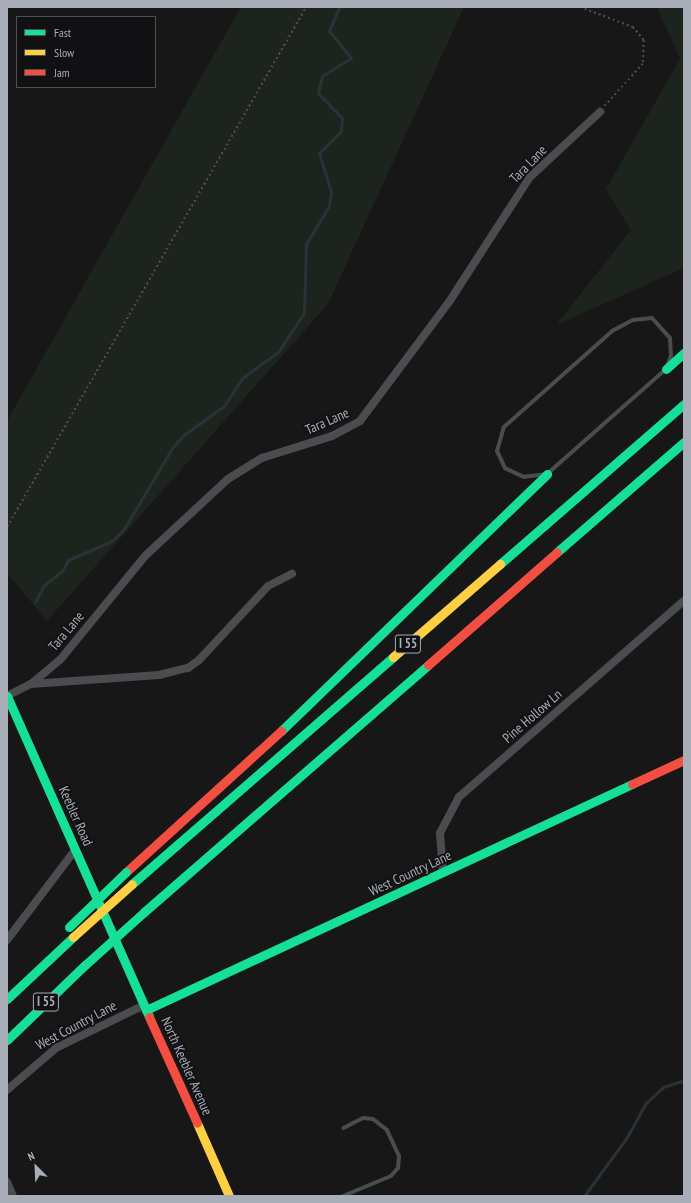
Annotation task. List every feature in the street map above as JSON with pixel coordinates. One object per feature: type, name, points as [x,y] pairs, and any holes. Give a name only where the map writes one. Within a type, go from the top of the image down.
[{"type":"main road","points":[[666,369],[684,353]]},
{"type":"main road","name":"I 55","points":[[7,999],[132,884],[684,404]]},
{"type":"main road","name":"I 55","points":[[7,1040],[85,965],[144,912],[684,442]]},
{"type":"main road","points":[[51,957],[69,927],[126,872],[276,736],[456,557],[547,474]]},
{"type":"main road","name":"Keebler Road","points":[[7,696],[120,948]]},
{"type":"main road","name":"West Country Lane","points":[[145,1008],[443,873],[684,760]]},
{"type":"main road","name":"North Keebler Avenue","points":[[120,948],[145,1008],[229,1196]]},
{"type":"street","name":"Tara Lane","points":[[7,696],[31,684],[71,648],[145,556],[228,479],[262,458],[332,436],[360,420],[449,302],[530,177],[600,112]]},
{"type":"street","name":"Tara Lane","points":[[31,684],[159,675],[188,668],[199,660],[268,586],[292,574]]},
{"type":"street","name":"Pine Hollow Ln","points":[[443,873],[440,833],[459,797],[684,601]]},
{"type":"street","points":[[7,940],[75,850]]},
{"type":"street","name":"West Country Lane","points":[[7,1090],[56,1048],[145,1008]]},
{"type":"street","points":[[7,1182],[13,1196]]},
{"type":"lane","points":[[644,318],[660,324],[671,347],[666,369],[547,474],[524,477],[505,468],[497,451],[499,435],[612,330],[644,318]]},
{"type":"lane","points":[[343,1128],[363,1118],[373,1119],[387,1130],[399,1156],[398,1168],[391,1176],[343,1196]]},
{"type":"path","points":[[7,527],[306,7]]},
{"type":"path","points":[[580,7],[633,27],[646,49],[638,72],[600,112]]},
{"type":"shaded area","points":[[241,7],[464,7],[328,304],[47,621],[7,573],[7,421]]},
{"type":"shaded area","points":[[657,7],[684,7],[684,268],[556,325],[631,230],[606,189],[680,59]]},
{"type":"waterway","points":[[35,602],[44,585],[63,570],[68,560],[112,541],[124,529],[172,448],[185,434],[224,406],[242,378],[278,352],[304,313],[306,244],[329,206],[331,192],[319,153],[341,131],[342,118],[318,93],[322,76],[351,58],[329,31],[339,7]]},
{"type":"waterway","points":[[584,1196],[627,1137],[645,1104],[663,1087],[684,1080]]},
{"type":"traffic: fast","points":[[666,369],[684,353]]},
{"type":"traffic: fast","points":[[500,564],[684,404]]},
{"type":"traffic: fast","points":[[557,552],[684,442]]},
{"type":"traffic: fast","points":[[281,731],[547,474]]},
{"type":"traffic: fast","points":[[132,884],[393,657]]},
{"type":"traffic: fast","points":[[144,912],[428,665]]},
{"type":"traffic: fast","points":[[7,696],[149,1017]]},
{"type":"traffic: fast","points":[[146,1010],[632,784]]},
{"type":"traffic: fast","points":[[69,927],[126,872]]},
{"type":"traffic: fast","points":[[85,965],[144,912]]},
{"type":"traffic: fast","points":[[7,999],[73,937]]},
{"type":"traffic: fast","points":[[7,1040],[85,965]]},
{"type":"traffic: slow","points":[[393,657],[500,564]]},
{"type":"traffic: slow","points":[[73,937],[132,884]]},
{"type":"traffic: slow","points":[[197,1123],[229,1196]]},
{"type":"traffic: jam","points":[[428,665],[557,552]]},
{"type":"traffic: jam","points":[[126,872],[281,731]]},
{"type":"traffic: jam","points":[[632,784],[684,760]]},
{"type":"traffic: jam","points":[[149,1017],[197,1123]]}]
